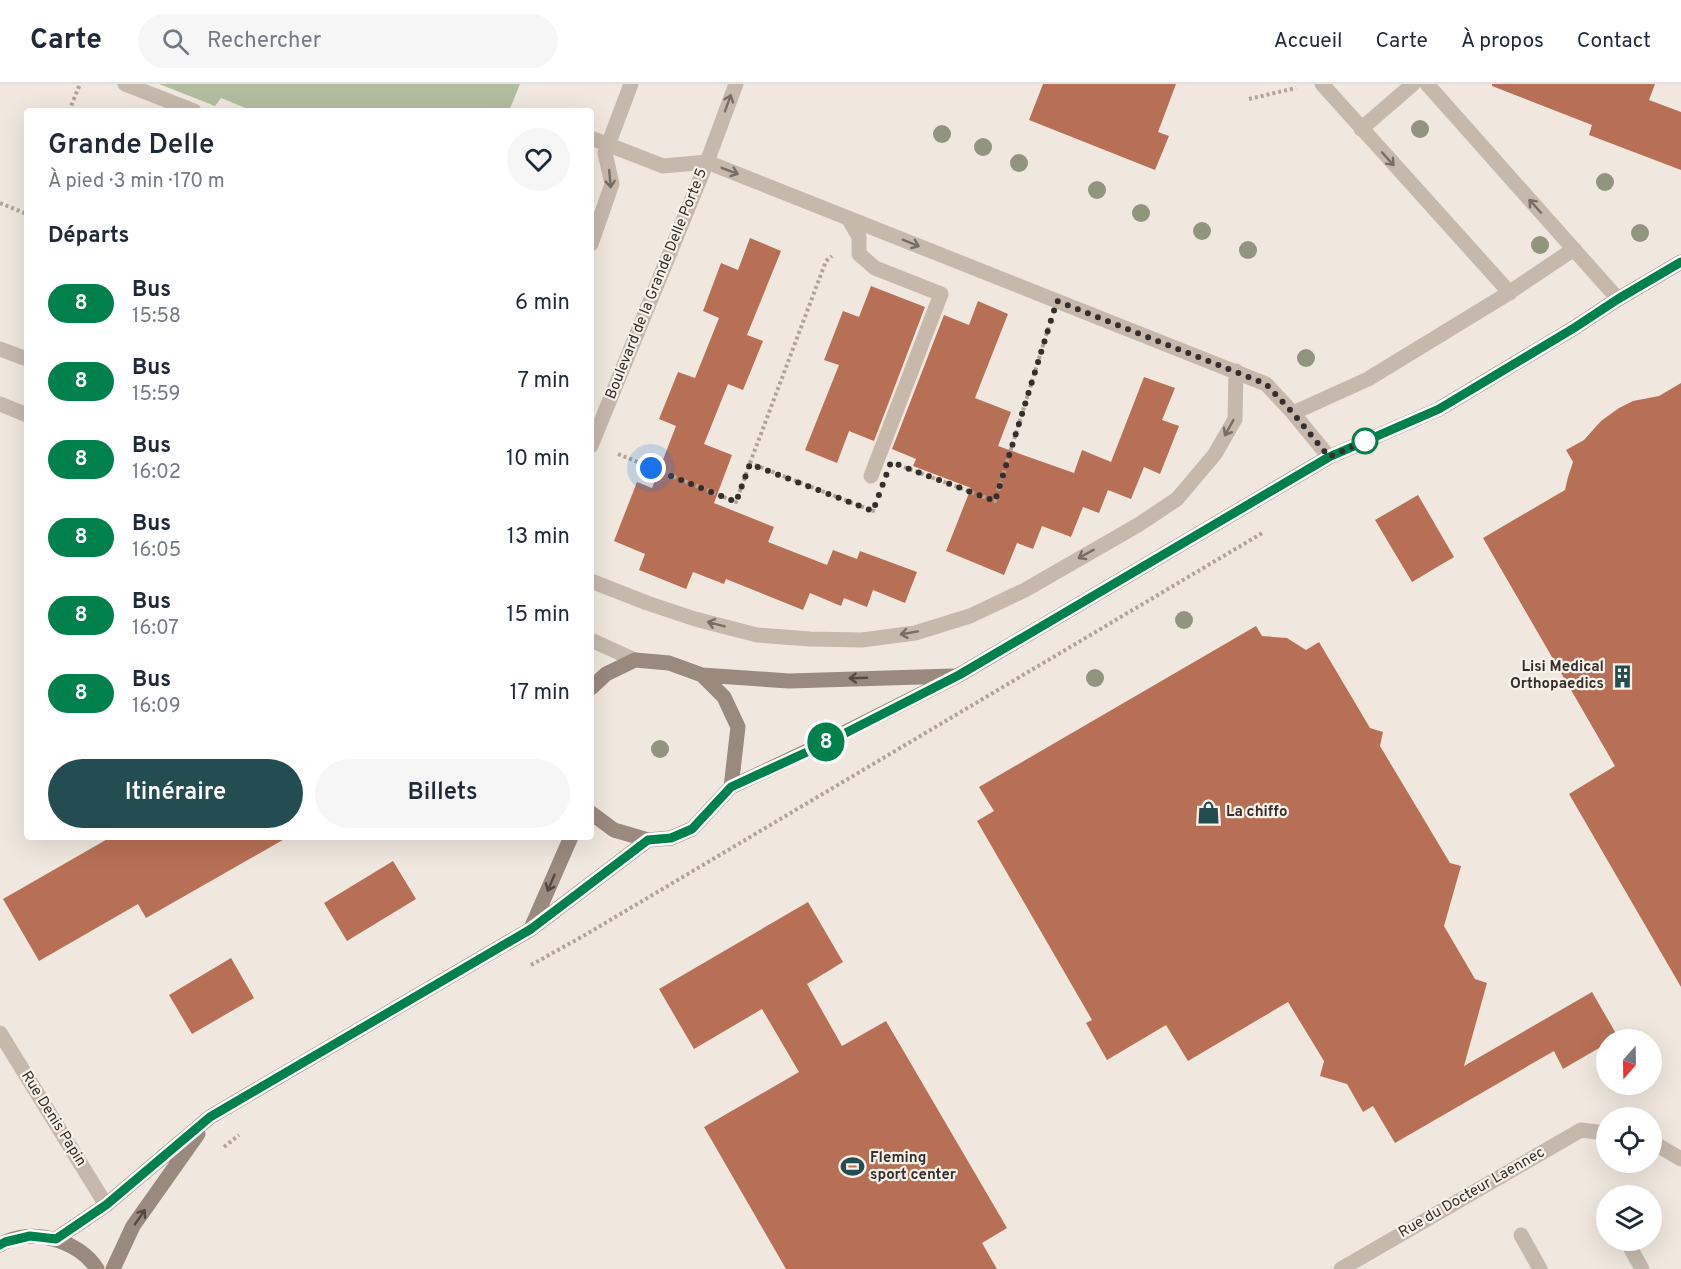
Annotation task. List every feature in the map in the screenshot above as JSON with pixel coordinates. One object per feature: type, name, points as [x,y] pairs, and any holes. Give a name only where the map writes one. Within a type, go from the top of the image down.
[{"type":"street","points":[[125,84],[186,108]]},
{"type":"street","points":[[594,235],[612,184],[605,153],[631,84]]},
{"type":"street","points":[[594,139],[663,166],[707,162],[736,84]]},
{"type":"street","points":[[1322,84],[1510,293]]},
{"type":"street","points":[[1361,129],[1413,84]]},
{"type":"street","points":[[1427,84],[1618,299]]},
{"type":"street","name":"Boulevard de la Grande Delle Porte 5","points":[[594,439],[707,162],[1266,384],[1329,457]]},
{"type":"street","points":[[848,218],[859,237],[859,254],[875,268],[941,294],[871,476]]},
{"type":"street","points":[[1293,413],[1368,379],[1510,293],[1574,249]]},
{"type":"street","points":[[594,815],[614,830],[648,840],[671,838],[692,829],[731,787],[820,746],[959,675],[1329,457],[1439,409],[1681,262]]},
{"type":"street","points":[[0,349],[24,358]]},
{"type":"street","points":[[594,582],[657,606],[757,635],[862,640],[915,633],[969,616],[1025,590],[1138,525],[1177,499],[1215,454],[1235,419],[1236,371]]},
{"type":"street","points":[[0,404],[24,414]]},
{"type":"street","points":[[594,641],[635,660],[669,663],[702,675],[789,681],[959,675]]},
{"type":"street","points":[[594,685],[606,674],[635,660]]},
{"type":"street","points":[[702,675],[724,697],[738,727],[731,787]]},
{"type":"street","points":[[531,929],[570,840]]},
{"type":"street","points":[[56,1239],[106,1205],[210,1117],[531,929],[648,840]]},
{"type":"street","name":"Rue Denis Papin","points":[[0,1033],[106,1205]]},
{"type":"street","points":[[113,1269],[134,1226],[210,1117]]},
{"type":"street","name":"Rue du Docteur Laennec","points":[[1341,1269],[1581,1130],[1596,1132]]},
{"type":"street","points":[[1662,1148],[1681,1159]]},
{"type":"street","points":[[1521,1235],[1540,1269]]},
{"type":"street","points":[[0,1245],[30,1236],[56,1239],[77,1248],[98,1269]]},
{"type":"street","points":[[1632,1251],[1642,1269]]},
{"type":"path","points":[[70,108],[80,84]]},
{"type":"path","points":[[1249,99],[1298,88]]},
{"type":"path","points":[[0,203],[24,213]]},
{"type":"path","points":[[608,451],[736,502],[826,261],[839,250],[859,254]]},
{"type":"path","points":[[878,457],[995,501],[1057,301]]},
{"type":"path","points":[[750,464],[873,511],[877,501]]},
{"type":"path","points":[[522,969],[585,935],[1264,532]]},
{"type":"path","points":[[217,1152],[242,1133]]},
{"type":"green space","points":[[159,84],[520,84],[510,108],[246,108],[221,98],[215,106]]},
{"type":"building","points":[[1043,84],[1176,84],[1158,132],[1169,136],[1155,170],[1029,120]]},
{"type":"building","points":[[1492,84],[1655,84],[1649,100],[1681,112],[1681,170],[1589,135],[1592,125],[1492,86]]},
{"type":"building","points":[[750,238],[781,251],[747,335],[763,341],[743,390],[728,384],[704,444],[732,455],[714,503],[774,527],[768,542],[827,565],[833,550],[857,559],[860,551],[917,572],[905,603],[873,590],[867,607],[844,598],[841,606],[810,593],[803,610],[726,579],[724,584],[693,572],[686,589],[639,570],[645,554],[614,541],[637,482],[652,488],[676,426],[659,419],[678,372],[695,378],[719,318],[703,311],[721,263],[738,270]]},
{"type":"building","points":[[871,286],[925,307],[874,441],[849,431],[837,463],[805,450],[839,365],[824,360],[843,311],[859,317]]},
{"type":"building","points":[[978,301],[1008,314],[975,398],[1011,412],[998,446],[1074,473],[1082,450],[1111,462],[1144,377],[1175,388],[1162,420],[1179,426],[1160,474],[1144,467],[1131,499],[1108,490],[1099,513],[1083,507],[1071,537],[1042,526],[1033,549],[1017,543],[1004,575],[946,551],[971,488],[913,466],[916,459],[892,449],[944,315],[969,325]]},
{"type":"building","name":"Lisi Medical Orthopaedics","points":[[1681,383],[1681,987],[1569,794],[1615,766],[1483,538],[1565,490],[1573,462],[1566,450],[1584,440],[1601,421],[1633,401],[1659,396]]},
{"type":"building","points":[[1418,495],[1454,557],[1412,582],[1375,520]]},
{"type":"building","points":[[1256,626],[1262,636],[1287,638],[1306,650],[1319,642],[1370,728],[1383,732],[1380,746],[1450,863],[1461,866],[1444,926],[1475,979],[1487,983],[1464,1066],[1592,992],[1613,1029],[1596,1029],[1596,1050],[1563,1069],[1554,1051],[1395,1143],[1373,1106],[1363,1112],[1347,1084],[1320,1076],[1324,1061],[1288,1002],[1188,1061],[1166,1025],[1107,1060],[1086,1023],[1092,1020],[977,821],[994,811],[979,787]]},
{"type":"building","points":[[106,840],[283,840],[146,918],[138,904],[39,961],[3,899]]},
{"type":"building","points":[[393,861],[416,899],[347,941],[324,903]]},
{"type":"building","points":[[808,902],[843,962],[807,984],[842,1046],[886,1021],[1007,1228],[982,1243],[997,1269],[786,1269],[704,1127],[799,1072],[762,1009],[694,1049],[659,989]]},
{"type":"building","points":[[231,958],[254,998],[192,1034],[169,995]]},
{"type":"bus line","name":"8","points":[[0,1245],[30,1236],[56,1239],[106,1205],[210,1117],[531,929],[648,840],[671,838],[692,829],[731,787],[820,746],[959,675],[1329,457],[1439,409],[1681,262]]},
{"type":"place","name":"Lisi Medical Orthopaedics","points":[[1622,676]]},
{"type":"place","name":"La chiffo","points":[[1208,812]]},
{"type":"place","name":"Fleming sport center","points":[[852,1167]]},
{"type":"route","points":[[651,468],[736,502],[750,464],[873,511],[891,462],[995,501],[1057,301],[1266,384],[1329,457],[1365,441]]}]
